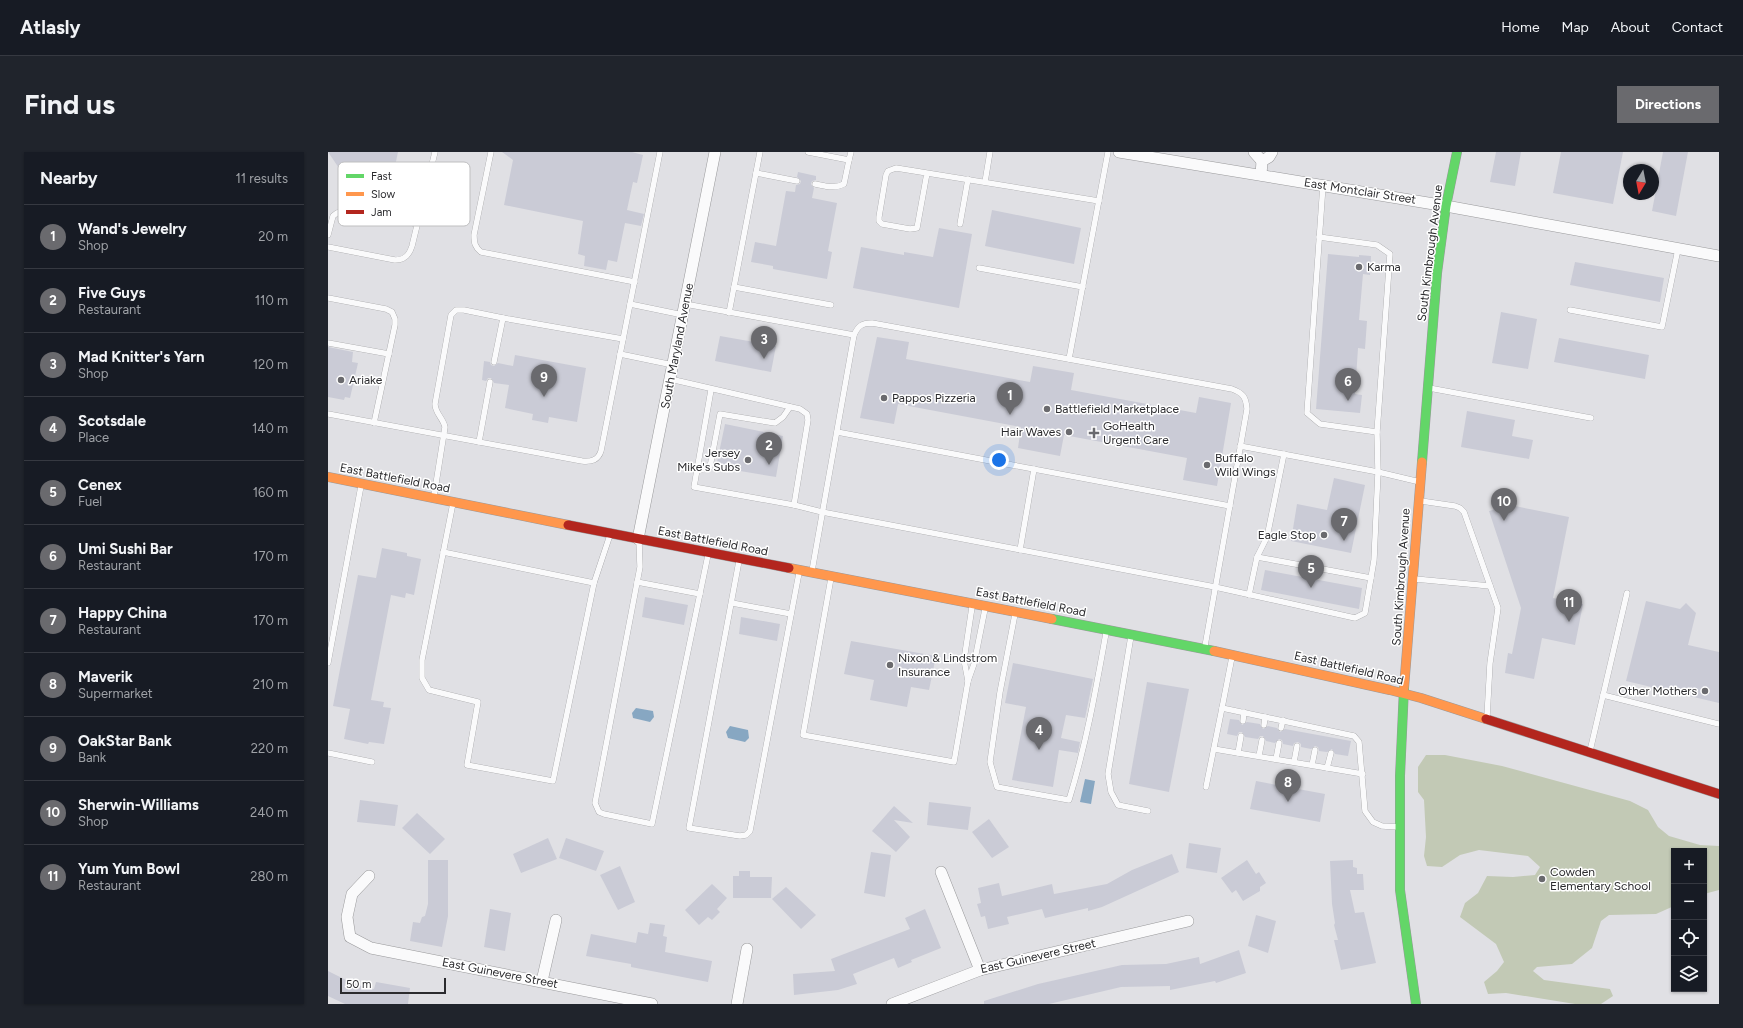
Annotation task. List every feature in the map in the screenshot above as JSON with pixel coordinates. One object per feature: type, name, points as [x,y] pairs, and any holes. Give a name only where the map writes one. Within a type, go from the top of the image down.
[{"type":"main road","name":"South Kimbrough Avenue","points":[[1416,1004],[1400,890],[1399,827],[1404,693],[1437,273],[1446,206],[1457,152]]},
{"type":"main road","name":"East Battlefield Road","points":[[328,479],[453,501],[638,539],[1107,629],[1404,693],[1590,753],[1718,791]]},
{"type":"street","name":"South Maryland Avenue","points":[[638,539],[715,152]]},
{"type":"street","name":"East Montclair Street","points":[[1119,152],[1446,206],[1719,256]]},
{"type":"street","points":[[1254,152],[1262,161],[1261,175]]},
{"type":"street","points":[[1262,161],[1269,157],[1272,152]]},
{"type":"street","points":[[941,872],[980,970]]},
{"type":"street","name":"East Guinevere Street","points":[[369,876],[352,894],[347,918],[350,937],[371,948],[652,1004]]},
{"type":"street","points":[[542,981],[556,920]]},
{"type":"street","name":"East Guinevere Street","points":[[892,1004],[980,970],[1188,921]]},
{"type":"street","points":[[737,1004],[747,949]]},
{"type":"lane","points":[[432,162],[435,152]]},
{"type":"lane","points":[[491,152],[474,235],[474,243],[476,248],[481,252],[635,282]]},
{"type":"lane","points":[[328,414],[582,462],[595,460],[601,451],[660,152]]},
{"type":"lane","points":[[730,313],[760,152]]},
{"type":"lane","points":[[808,152],[850,160]]},
{"type":"lane","points":[[815,184],[833,187],[844,184],[851,152]]},
{"type":"lane","points":[[985,182],[990,152]]},
{"type":"lane","points":[[1069,359],[1108,152]]},
{"type":"lane","points":[[927,173],[917,228],[910,229],[882,224],[879,217],[888,171],[896,168],[968,179],[1099,201]]},
{"type":"lane","points":[[756,173],[797,181]]},
{"type":"lane","points":[[960,224],[968,179]]},
{"type":"lane","points":[[1322,185],[1307,413],[1320,424],[1377,432]]},
{"type":"lane","points":[[328,235],[333,216],[338,213]]},
{"type":"lane","points":[[328,247],[400,260],[406,258],[410,253],[417,226]]},
{"type":"lane","points":[[711,390],[694,487],[1215,587],[1355,618],[1365,613],[1374,560],[1378,472],[1377,432],[1390,254],[1377,245],[1319,238]]},
{"type":"lane","points":[[1570,310],[1662,327],[1678,249]]},
{"type":"lane","points":[[979,268],[1083,287]]},
{"type":"lane","points":[[734,287],[831,305]]},
{"type":"lane","points":[[328,298],[386,309],[392,312],[395,318],[395,325],[374,423]]},
{"type":"lane","points":[[630,304],[730,313],[854,335]]},
{"type":"lane","points":[[433,498],[444,436],[444,422],[435,410],[434,404],[451,315],[456,310],[464,310],[623,339]]},
{"type":"lane","points":[[494,362],[502,318]]},
{"type":"lane","points":[[812,572],[854,335],[857,328],[864,323],[872,323],[1232,389],[1241,392],[1246,399],[1247,409],[1204,649]]},
{"type":"lane","points":[[328,343],[389,354]]},
{"type":"lane","points":[[620,354],[673,365]]},
{"type":"lane","points":[[670,379],[711,390],[800,409],[807,414],[808,420],[794,506]]},
{"type":"lane","points":[[479,442],[490,382]]},
{"type":"lane","points":[[1427,388],[1591,418]]},
{"type":"lane","points":[[697,472],[710,467],[720,414],[775,423],[790,407]]},
{"type":"lane","points":[[837,432],[1230,506]]},
{"type":"lane","points":[[1240,446],[1378,472],[1420,482]]},
{"type":"lane","points":[[1249,594],[1257,557],[1267,537],[1284,454]]},
{"type":"lane","points":[[1020,550],[1034,469]]},
{"type":"lane","points":[[328,663],[362,484]]},
{"type":"lane","points":[[453,501],[422,660],[422,678],[430,690],[478,702],[467,765],[553,781],[594,583],[610,533]]},
{"type":"lane","points":[[1419,501],[1455,506],[1464,512],[1498,608],[1490,663],[1487,720]]},
{"type":"lane","points":[[638,539],[640,567],[595,803],[599,812],[652,824],[709,552]]},
{"type":"lane","points":[[443,552],[594,583]]},
{"type":"lane","points":[[1257,557],[1371,578]]},
{"type":"lane","points":[[740,558],[689,828],[740,836],[746,835],[750,831],[799,570]]},
{"type":"lane","points":[[831,576],[803,735],[954,762],[968,681],[974,664],[986,606]]},
{"type":"lane","points":[[1412,579],[1490,586]]},
{"type":"lane","points":[[637,582],[700,594]]},
{"type":"lane","points":[[1590,753],[1627,593]]},
{"type":"lane","points":[[732,603],[791,614]]},
{"type":"lane","points":[[968,681],[964,660],[973,603]]},
{"type":"lane","points":[[1016,611],[1000,692],[990,762],[996,787],[1069,800],[1080,766],[1107,629]]},
{"type":"lane","points":[[1131,634],[1108,774],[1111,792],[1118,805],[1148,811]]},
{"type":"lane","points":[[1206,788],[1233,655]]},
{"type":"lane","points":[[1603,695],[1719,724]]},
{"type":"lane","points":[[1222,708],[1354,736],[1359,742],[1363,774],[1365,811],[1373,822],[1382,826],[1399,827]]},
{"type":"lane","points":[[1243,721],[1244,712]]},
{"type":"lane","points":[[1264,725],[1266,717]]},
{"type":"lane","points":[[1281,728],[1283,720]]},
{"type":"lane","points":[[1299,732],[1301,724]]},
{"type":"lane","points":[[1318,735],[1319,728]]},
{"type":"lane","points":[[1334,738],[1335,731]]},
{"type":"lane","points":[[1238,753],[1241,736]]},
{"type":"lane","points":[[1259,756],[1262,740]]},
{"type":"lane","points":[[1276,759],[1278,743]]},
{"type":"lane","points":[[1294,762],[1297,746]]},
{"type":"lane","points":[[1214,749],[1363,774]]},
{"type":"lane","points":[[1312,765],[1315,750]]},
{"type":"lane","points":[[328,753],[372,762]]},
{"type":"lane","points":[[1327,768],[1331,753]]},
{"type":"green space","points":[[1426,755],[1445,755],[1502,766],[1630,801],[1648,810],[1658,827],[1669,836],[1700,845],[1719,846],[1719,890],[1707,893],[1707,848],[1671,848],[1671,907],[1656,914],[1609,915],[1601,921],[1592,948],[1572,964],[1537,967],[1533,971],[1544,980],[1610,989],[1613,996],[1601,1004],[1575,1004],[1506,993],[1488,994],[1484,982],[1497,971],[1504,962],[1496,944],[1460,917],[1465,903],[1478,893],[1487,876],[1513,877],[1535,875],[1540,867],[1528,856],[1479,850],[1460,855],[1442,867],[1427,866],[1424,856],[1426,837],[1424,800],[1418,792],[1418,767]]},
{"type":"water","points":[[636,708],[653,711],[654,717],[650,722],[633,718],[632,713]]},
{"type":"water","points":[[730,726],[748,730],[749,738],[745,742],[728,738],[726,732]]},
{"type":"water","points":[[1085,779],[1095,781],[1091,804],[1080,802]]},
{"type":"building","points":[[328,152],[398,152],[396,162],[338,162],[338,167]]},
{"type":"building","points":[[502,152],[632,152],[643,155],[637,183],[633,182],[627,210],[644,214],[641,226],[625,223],[617,262],[608,260],[606,270],[584,266],[585,256],[578,254],[583,221],[504,205],[513,160]]},
{"type":"building","points":[[1496,152],[1521,152],[1515,186],[1490,182]]},
{"type":"building","points":[[1561,152],[1623,152],[1613,204],[1553,193]]},
{"type":"building","points":[[1663,152],[1688,152],[1676,216],[1652,211],[1654,200],[1659,200],[1659,173]]},
{"type":"building","points":[[798,172],[816,176],[816,180],[812,181],[811,184],[814,188],[812,198],[837,203],[828,251],[832,252],[827,279],[773,269],[773,266],[751,262],[755,242],[776,246],[786,191],[795,192],[796,185],[800,184],[801,181],[797,177]]},
{"type":"building","points":[[992,210],[1081,228],[1074,264],[985,246]]},
{"type":"building","points":[[939,228],[972,234],[959,308],[853,288],[861,247],[904,255],[904,252],[933,257]]},
{"type":"building","points":[[1328,254],[1359,257],[1359,255],[1371,256],[1370,275],[1363,274],[1359,320],[1367,321],[1365,349],[1358,348],[1355,394],[1362,395],[1360,413],[1316,409]]},
{"type":"building","points":[[1575,262],[1664,278],[1660,302],[1570,285]]},
{"type":"building","points":[[1501,312],[1537,319],[1528,369],[1492,363]]},
{"type":"building","points":[[720,336],[776,346],[771,372],[715,361]]},
{"type":"building","name":"Battlefield Marketplace","points":[[877,337],[909,342],[906,359],[1030,382],[1033,366],[1074,373],[1071,390],[1196,413],[1199,397],[1231,403],[1217,486],[1183,480],[1187,458],[1064,435],[1060,456],[1018,448],[1021,427],[898,404],[894,424],[860,418]]},
{"type":"building","points":[[1559,338],[1649,355],[1645,379],[1554,362]]},
{"type":"building","name":"Ariake","points":[[328,347],[353,352],[352,362],[358,363],[350,398],[345,397],[344,400],[328,397]]},
{"type":"building","points":[[515,355],[586,368],[577,422],[549,417],[548,423],[532,420],[533,414],[505,408],[509,385],[494,383],[491,378],[488,378],[486,381],[482,380],[484,361],[490,362],[491,365],[494,366],[498,363],[513,366]]},
{"type":"building","points":[[1467,411],[1515,420],[1512,436],[1533,440],[1529,459],[1461,447]]},
{"type":"building","points":[[725,424],[783,436],[776,477],[716,467]]},
{"type":"building","points":[[1334,478],[1365,485],[1351,553],[1291,541],[1297,504],[1327,510]]},
{"type":"building","points":[[1495,502],[1569,517],[1553,598],[1583,604],[1575,645],[1542,638],[1534,679],[1505,673],[1508,653],[1512,654],[1521,608],[1489,511],[1493,510]]},
{"type":"building","points":[[382,548],[407,553],[407,556],[421,559],[414,595],[406,593],[405,598],[391,595],[371,700],[384,702],[383,707],[391,708],[384,744],[369,742],[368,744],[344,739],[350,709],[333,706],[358,575],[376,578]]},
{"type":"building","points":[[1265,570],[1362,588],[1359,609],[1261,590]]},
{"type":"building","points":[[645,597],[688,605],[684,625],[642,617]]},
{"type":"building","points":[[1646,601],[1680,609],[1686,603],[1696,613],[1688,645],[1719,652],[1719,703],[1626,681]]},
{"type":"building","points":[[741,617],[780,624],[777,641],[739,634]]},
{"type":"building","name":"Nixon & Lindstrom Insurance","points":[[851,641],[936,656],[929,690],[911,687],[907,707],[870,700],[874,680],[844,674]]},
{"type":"building","points":[[1013,663],[1093,679],[1085,718],[1066,715],[1061,738],[1080,742],[1078,753],[1059,750],[1053,787],[1012,780],[1026,707],[1005,703]]},
{"type":"building","points":[[1147,682],[1189,689],[1169,792],[1129,784]]},
{"type":"building","points":[[1230,719],[1239,720],[1242,725],[1247,722],[1260,724],[1263,729],[1268,726],[1277,728],[1280,732],[1285,729],[1351,741],[1348,756],[1335,754],[1332,749],[1327,752],[1319,751],[1318,747],[1315,746],[1311,749],[1301,747],[1301,744],[1298,742],[1294,743],[1293,746],[1283,744],[1282,740],[1279,739],[1275,743],[1266,741],[1263,736],[1260,736],[1258,739],[1245,737],[1242,732],[1239,732],[1237,736],[1227,734]]},
{"type":"building","points":[[1256,781],[1325,794],[1320,822],[1250,809]]},
{"type":"building","points":[[360,800],[398,805],[395,826],[357,822]]},
{"type":"building","points":[[929,802],[971,807],[968,830],[927,825]]},
{"type":"building","points":[[894,806],[913,823],[894,820],[910,837],[896,852],[872,831]]},
{"type":"building","points":[[417,813],[445,839],[430,854],[402,828]]},
{"type":"building","points":[[989,819],[1009,847],[992,858],[972,832]]},
{"type":"building","points":[[548,838],[557,859],[521,873],[513,854]]},
{"type":"building","points":[[566,838],[604,851],[596,871],[559,858]]},
{"type":"building","points":[[1189,843],[1221,848],[1217,873],[1186,868]]},
{"type":"building","points":[[871,852],[891,855],[885,897],[864,893]]},
{"type":"building","points":[[1172,854],[1179,872],[1102,907],[1088,911],[1088,908],[1045,918],[1042,909],[1007,917],[1009,924],[988,929],[985,916],[981,917],[977,904],[981,903],[978,888],[999,883],[1002,896],[1052,884],[1054,894],[1107,884],[1132,870]]},
{"type":"building","points":[[428,860],[448,860],[448,916],[442,947],[410,941],[413,922],[420,923],[422,917],[425,916],[428,904]]},
{"type":"building","points":[[1247,860],[1256,874],[1259,872],[1266,883],[1260,887],[1260,891],[1243,901],[1236,890],[1232,893],[1221,878]]},
{"type":"building","points":[[1353,860],[1353,867],[1357,868],[1357,874],[1363,874],[1364,890],[1350,890],[1355,913],[1364,912],[1376,963],[1341,970],[1334,940],[1338,940],[1334,925],[1330,861]]},
{"type":"building","points":[[620,866],[635,902],[618,910],[600,875]]},
{"type":"building","points":[[739,871],[750,871],[750,877],[772,877],[771,898],[733,898],[733,876],[739,876]]},
{"type":"building","points":[[712,884],[727,898],[717,909],[720,912],[712,920],[708,917],[699,925],[685,910]]},
{"type":"building","points":[[786,887],[816,915],[801,929],[772,899]]},
{"type":"building","points":[[490,909],[511,913],[505,951],[484,947]]},
{"type":"building","points":[[925,909],[941,948],[911,960],[912,962],[898,968],[894,958],[853,974],[857,984],[838,990],[794,995],[793,974],[835,971],[831,959],[910,929],[905,918]]},
{"type":"building","points":[[1256,915],[1276,921],[1268,953],[1248,946]]},
{"type":"building","points":[[650,923],[665,925],[663,936],[667,937],[665,952],[712,961],[708,982],[631,967],[631,964],[586,956],[591,934],[636,943],[638,932],[648,934]]},
{"type":"building","points":[[1239,950],[1246,973],[1216,983],[1215,981],[1170,990],[1170,986],[1121,987],[1049,1004],[984,1004],[984,1001],[1038,984],[1122,965],[1166,964],[1199,957],[1200,964]]},
{"type":"building","points":[[328,971],[354,984],[374,989],[376,982],[410,988],[408,1004],[345,1004],[328,996]]},
{"type":"traffic: fast","points":[[1422,462],[1437,273],[1446,206],[1457,152]]},
{"type":"traffic: fast","points":[[1052,619],[1214,651]]},
{"type":"traffic: fast","points":[[1404,688],[1400,776],[1400,890],[1416,1004]]},
{"type":"traffic: slow","points":[[1404,688],[1422,462]]},
{"type":"traffic: slow","points":[[328,477],[568,525]]},
{"type":"traffic: slow","points":[[789,568],[1052,619]]},
{"type":"traffic: slow","points":[[1214,651],[1390,690],[1421,698],[1486,719]]},
{"type":"traffic: jam","points":[[568,525],[789,568]]},
{"type":"traffic: jam","points":[[1486,719],[1719,794]]},
{"type":"place","name":"Karma","points":[[1359,267]]},
{"type":"place","name":"Mad Knitter's Yarn","points":[[764,359]]},
{"type":"place","name":"Ariake","points":[[341,380]]},
{"type":"place","name":"OakStar Bank","points":[[544,397]]},
{"type":"place","name":"Pappos Pizzeria","points":[[884,398]]},
{"type":"place","name":"Umi Sushi Bar","points":[[1348,401]]},
{"type":"place","name":"Battlefield Marketplace","points":[[1047,409]]},
{"type":"place","name":"Wand's Jewelry","points":[[1010,415]]},
{"type":"place","name":"Hair Waves","points":[[1069,432]]},
{"type":"place","name":"GoHealth Urgent Care","points":[[1094,433]]},
{"type":"place","name":"Jersey Mike's Subs","points":[[748,460]]},
{"type":"place","name":"Five Guys","points":[[769,465]]},
{"type":"place","name":"Buffalo Wild Wings","points":[[1207,465]]},
{"type":"place","name":"Sherwin-Williams","points":[[1504,521]]},
{"type":"place","name":"Eagle Stop","points":[[1324,535]]},
{"type":"place","name":"Happy China","points":[[1344,541]]},
{"type":"place","name":"Cenex","points":[[1311,588]]},
{"type":"place","name":"Yum Yum Bowl","points":[[1569,622]]},
{"type":"place","name":"Nixon & Lindstrom Insurance","points":[[890,665]]},
{"type":"place","name":"Other Mothers","points":[[1705,691]]},
{"type":"place","name":"Scotsdale","points":[[1039,750]]},
{"type":"place","name":"Maverik","points":[[1288,802]]},
{"type":"place","name":"Cowden Elementary School","points":[[1542,879]]}]
